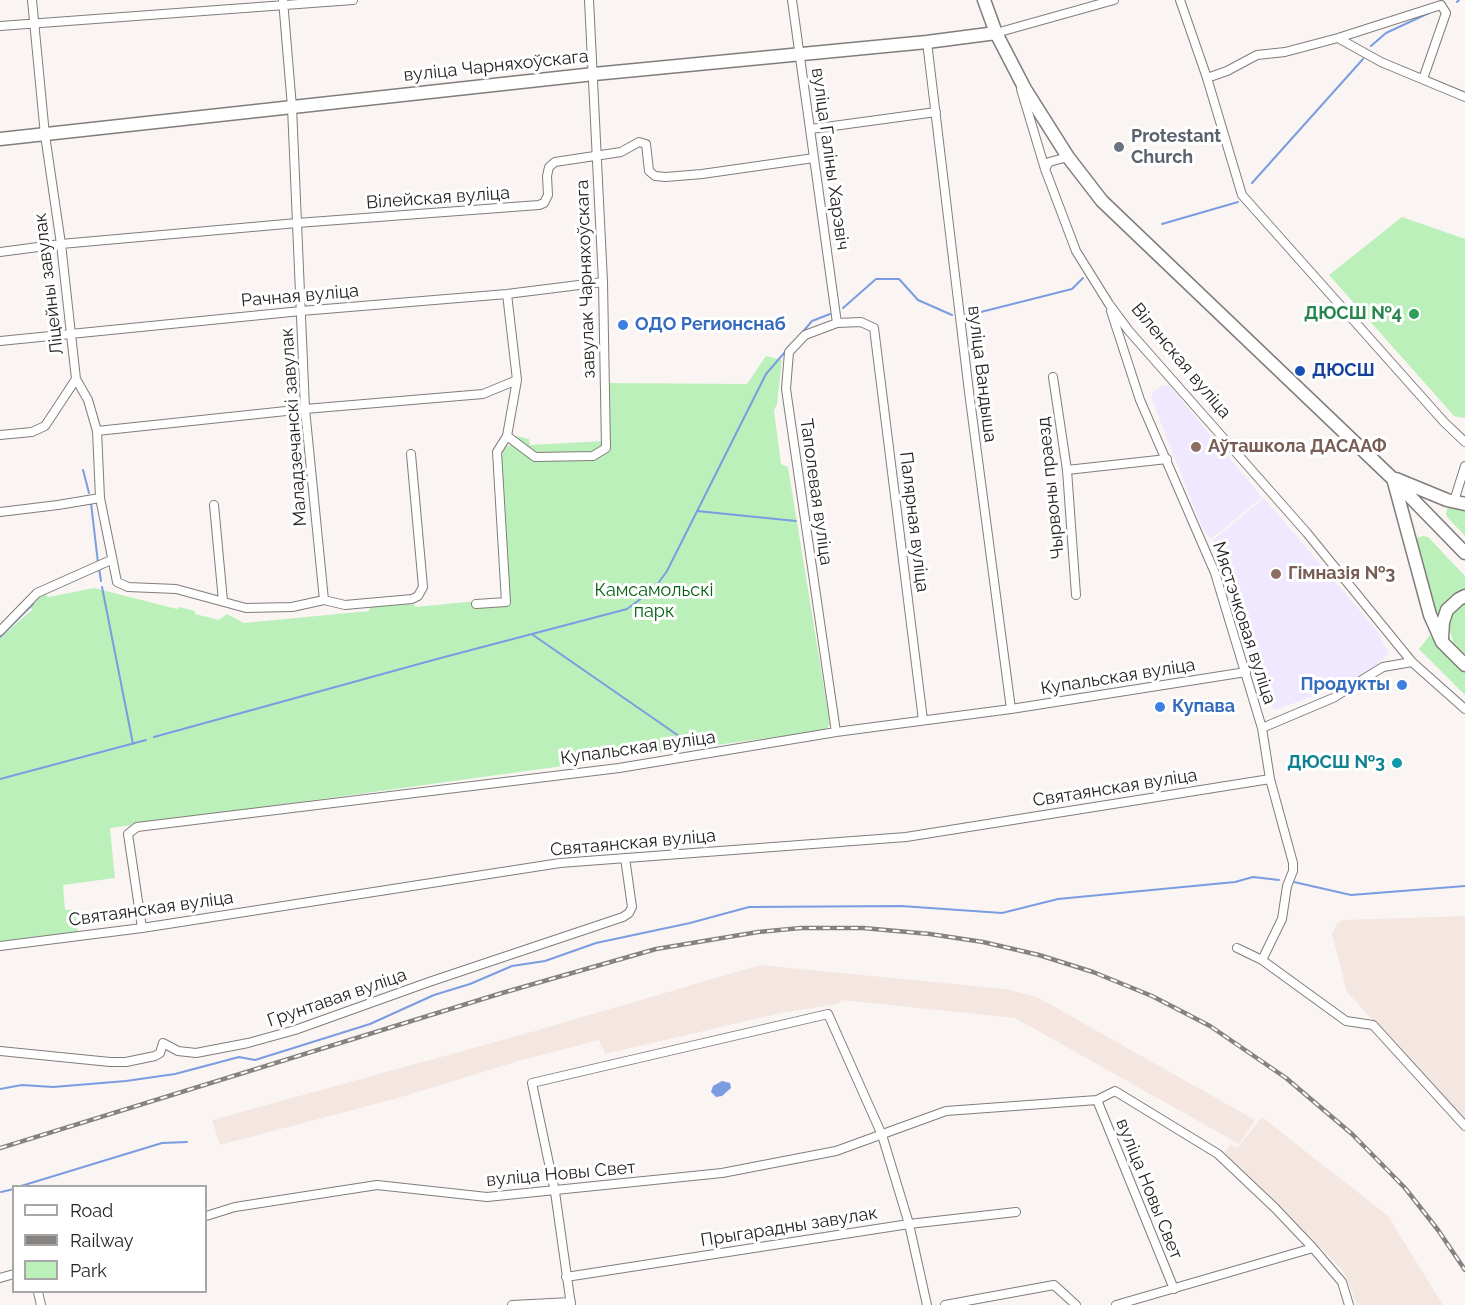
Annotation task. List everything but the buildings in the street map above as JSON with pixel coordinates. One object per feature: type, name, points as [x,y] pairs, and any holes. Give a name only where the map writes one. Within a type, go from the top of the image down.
[{"type":"main road","name":"Віленская вуліца","points":[[984,0],[996,33],[1015,71],[1068,157],[1102,201],[1392,478],[1465,553]]},
{"type":"main road","name":"вуліца Чарняхоўскага","points":[[0,139],[996,33]]},
{"type":"main road","points":[[1392,478],[1459,502]]},
{"type":"main road","points":[[1392,478],[1430,615],[1442,642],[1465,665]]},
{"type":"main road","points":[[1442,642],[1441,631],[1447,610],[1465,596]]},
{"type":"street","name":"Ліцейны завулак","points":[[32,0],[45,135],[61,244],[76,379],[88,400],[97,431],[100,498],[117,582],[128,587],[176,589],[223,601]]},
{"type":"street","points":[[0,26],[283,3],[353,0]]},
{"type":"street","name":"завулак Чарняхоўскага","points":[[507,436],[535,457],[593,456],[606,448],[603,282],[589,0]]},
{"type":"street","name":"вуліца Галіны Харэвіч","points":[[792,0],[837,323]]},
{"type":"street","points":[[996,33],[1114,0]]},
{"type":"street","points":[[1180,0],[1207,78],[1242,195],[1444,422],[1465,442]]},
{"type":"street","name":"Маладзечанскі завулак","points":[[283,3],[292,107],[305,409],[324,600]]},
{"type":"street","points":[[1207,78],[1227,71],[1257,55],[1285,52],[1338,38],[1441,5],[1446,13],[1423,80]]},
{"type":"street","points":[[1338,38],[1381,62],[1465,97]]},
{"type":"street","name":"вуліца Вандыша","points":[[927,42],[969,392],[1011,709]]},
{"type":"street","name":"Віленская вуліца","points":[[1015,71],[1045,169],[1076,250],[1109,304],[1129,331],[1307,533],[1412,662],[1465,710]]},
{"type":"street","points":[[811,129],[936,112]]},
{"type":"street","name":"Вілейская вуліца","points":[[0,252],[61,244],[297,223],[539,205],[544,203],[548,195],[547,176],[549,167],[555,162],[621,152],[639,142],[645,144],[649,171],[655,176],[702,174],[814,158]]},
{"type":"street","points":[[1045,169],[1049,162],[1068,157]]},
{"type":"street","name":"Рачная вуліца","points":[[0,341],[301,311],[507,294],[603,282]]},
{"type":"street","points":[[476,604],[506,602],[497,452],[507,436],[517,380],[507,294]]},
{"type":"street","name":"Мястэчковая вуліца","points":[[1109,304],[1140,400],[1215,573],[1262,728],[1270,779],[1293,863],[1282,919],[1262,960]]},
{"type":"street","name":"Таполевая вуліца","points":[[836,732],[786,389],[789,352],[806,335],[837,323],[861,322],[874,328]]},
{"type":"street","name":"Палярная вуліца","points":[[874,328],[923,720]]},
{"type":"street","points":[[1119,337],[1123,332],[1129,331]]},
{"type":"street","name":"Чырвоны праезд","points":[[1053,377],[1067,471],[1076,595]]},
{"type":"street","points":[[0,435],[32,432],[45,426],[76,379]]},
{"type":"street","points":[[97,431],[305,409],[483,394],[517,380]]},
{"type":"street","points":[[214,505],[223,601],[246,608],[292,607],[324,600],[345,605],[412,599],[418,596],[423,587],[411,454]]},
{"type":"street","points":[[1067,471],[1167,459]]},
{"type":"street","points":[[1459,502],[1465,466]]},
{"type":"street","points":[[0,512],[100,498]]},
{"type":"street","points":[[0,631],[37,593],[111,560]]},
{"type":"street","points":[[1262,728],[1333,698],[1383,667],[1412,662]]},
{"type":"street","name":"Купальская вуліца","points":[[142,928],[128,834],[137,827],[619,768],[836,732],[1011,709],[1246,672]]},
{"type":"street","name":"Святаянская вуліца","points":[[0,946],[142,928],[560,863],[906,837],[1270,779]]},
{"type":"street","name":"Грунтавая вуліца","points":[[0,1051],[126,1062],[155,1056],[160,1053],[163,1044],[178,1051],[195,1053],[248,1043],[295,1030],[429,981],[623,917],[632,908],[626,858]]},
{"type":"street","points":[[1237,948],[1262,960],[1346,1021],[1373,1025],[1465,1126]]},
{"type":"street","points":[[512,1305],[571,1303],[555,1191],[532,1083],[828,1014],[882,1135],[909,1224],[927,1305]]},
{"type":"street","name":"вуліца Новы Свет","points":[[207,1216],[235,1207],[377,1185],[488,1197],[722,1173],[836,1150],[946,1111],[1097,1100],[1115,1091],[1218,1154],[1313,1248],[1342,1282],[1348,1305]]},
{"type":"street","name":"вуліца Новы Свет","points":[[1097,1100],[1174,1290]]},
{"type":"street","name":"Прыгарадны завулак","points":[[566,1277],[909,1224],[1016,1212]]},
{"type":"street","points":[[1116,1305],[1313,1248]]},
{"type":"street","points":[[945,1305],[1054,1285],[1076,1305]]},
{"type":"shaded area","name":"Аўташкола ДАСААФ","points":[[1169,385],[1262,497],[1211,539],[1203,530],[1151,397],[1154,391],[1161,386]]},
{"type":"shaded area","name":"Гімназія №3","points":[[1264,498],[1378,632],[1389,654],[1358,680],[1275,710],[1259,692],[1212,541]]},
{"type":"shaded area","points":[[1465,916],[1465,1121],[1347,992],[1332,934],[1337,923],[1342,920]]},
{"type":"shaded area","points":[[760,965],[1005,989],[1037,997],[1255,1120],[1239,1144],[1015,1018],[842,1000],[838,1004],[781,1013],[605,1054],[599,1040],[522,1060],[398,1098],[220,1145],[212,1120],[535,1031]]},
{"type":"shaded area","points":[[1262,1117],[1388,1216],[1443,1305],[1357,1305],[1344,1272],[1222,1156],[1230,1145],[1238,1147]]},
{"type":"green space","name":"ДЮСШ №4","points":[[1402,217],[1465,239],[1465,418],[1454,416],[1329,275]]},
{"type":"green space","name":"Камсамольскі парк","points":[[766,356],[782,360],[777,404],[774,410],[781,464],[788,467],[830,724],[826,730],[110,828],[115,878],[63,885],[65,910],[75,909],[78,932],[0,942],[0,638],[33,609],[29,608],[44,592],[48,597],[94,588],[177,609],[180,607],[195,611],[195,614],[219,620],[227,614],[244,623],[369,611],[370,606],[414,604],[415,607],[509,598],[500,458],[503,454],[503,447],[509,446],[516,436],[529,439],[530,445],[604,441],[604,383],[747,384]]},
{"type":"green space","points":[[1448,505],[1465,509],[1465,536],[1448,518],[1446,514]]},
{"type":"green space","points":[[1428,537],[1465,576],[1465,591],[1450,598],[1443,605],[1437,621],[1416,538]]},
{"type":"green space","points":[[1465,603],[1465,657],[1454,645],[1449,627],[1451,616],[1460,605]]},
{"type":"green space","points":[[1430,635],[1465,669],[1465,695],[1419,649]]},
{"type":"water","points":[[722,1081],[730,1083],[731,1088],[722,1096],[716,1097],[711,1092],[713,1086]]},
{"type":"waterway","points":[[1371,46],[1386,33],[1429,13]]},
{"type":"waterway","points":[[1252,183],[1363,59]]},
{"type":"waterway","points":[[1162,224],[1238,202]]},
{"type":"waterway","points":[[965,316],[1072,289],[1083,278]]},
{"type":"waterway","points":[[843,308],[876,279],[899,279],[918,300],[952,315]]},
{"type":"waterway","points":[[801,334],[812,321],[830,314]]},
{"type":"waterway","points":[[154,737],[627,609],[654,589],[667,571],[766,374],[785,352]]},
{"type":"waterway","points":[[83,470],[89,493]]},
{"type":"waterway","points":[[91,503],[98,563]]},
{"type":"waterway","points":[[697,511],[796,521]]},
{"type":"waterway","points":[[99,568],[101,581]]},
{"type":"waterway","points":[[102,587],[133,744]]},
{"type":"waterway","points":[[0,637],[33,604]]},
{"type":"waterway","points":[[533,635],[689,743]]},
{"type":"waterway","points":[[0,779],[146,740]]},
{"type":"waterway","points":[[0,1089],[22,1085],[53,1087],[126,1081],[175,1074],[239,1057],[255,1060],[370,1024],[434,995],[470,984],[512,966],[545,961],[596,943],[690,923],[749,907],[901,906],[1002,913],[1058,899],[1235,882],[1253,877],[1279,880]]},
{"type":"waterway","points":[[1294,882],[1351,895],[1465,886]]},
{"type":"waterway","points":[[24,1185],[162,1143],[187,1142]]},
{"type":"waterway","points":[[1,1192],[12,1189]]},
{"type":"railway","points":[[0,1148],[502,993],[656,949],[758,932],[801,928],[863,928],[930,934],[983,942],[1039,955],[1093,972],[1152,996],[1210,1026],[1286,1078],[1352,1134],[1405,1188],[1438,1230],[1465,1270]]},
{"type":"place","name":"Protestant Church","points":[[1119,147]]},
{"type":"place","name":"ДЮСШ №4","points":[[1414,314]]},
{"type":"place","name":"ОДО Регионснаб","points":[[623,325]]},
{"type":"place","name":"ДЮСШ","points":[[1300,371]]},
{"type":"place","name":"Аўташкола ДАСААФ","points":[[1196,447]]},
{"type":"place","name":"Гімназія №3","points":[[1276,574]]},
{"type":"place","name":"Продукты","points":[[1402,685]]},
{"type":"place","name":"Купава","points":[[1160,707]]},
{"type":"place","name":"ДЮСШ №3","points":[[1397,763]]}]
